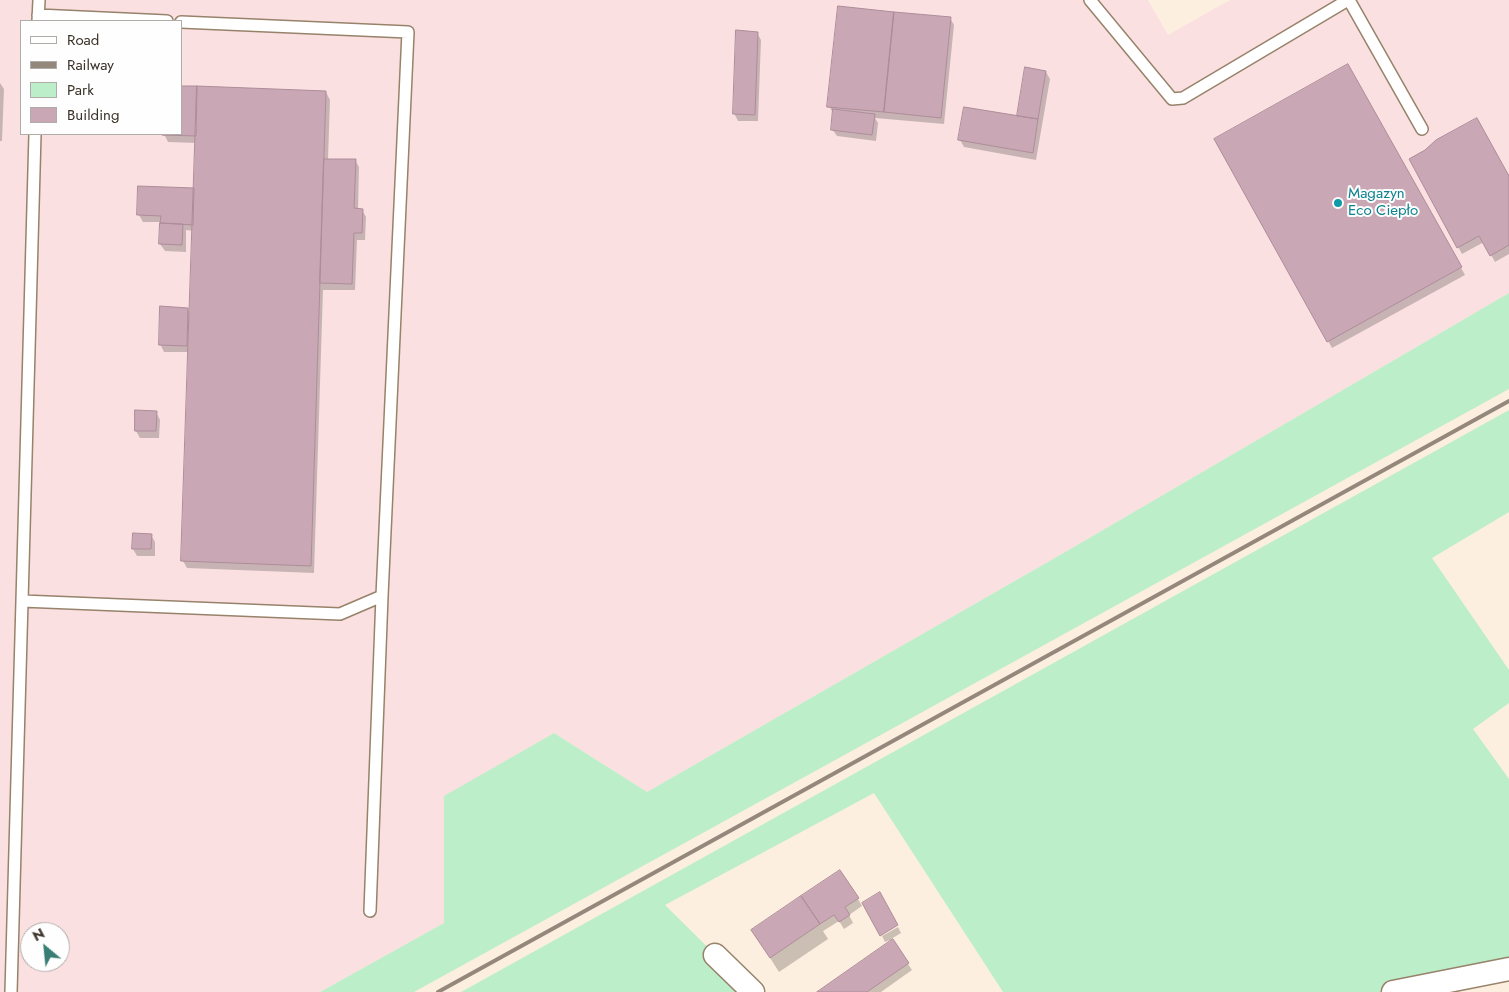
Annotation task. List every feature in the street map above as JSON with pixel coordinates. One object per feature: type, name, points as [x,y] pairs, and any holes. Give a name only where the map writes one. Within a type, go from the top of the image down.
[{"type":"street","points":[[715,955],[753,992]]},
{"type":"street","points":[[1393,992],[1509,969]]},
{"type":"lane","points":[[39,0],[38,18],[124,20]]},
{"type":"lane","points":[[1090,0],[1172,99],[1183,98],[1348,0],[1422,129]]},
{"type":"lane","points":[[182,22],[408,32],[382,596],[370,911]]},
{"type":"lane","points":[[11,992],[35,135]]},
{"type":"lane","points":[[22,602],[340,614],[382,596]]},
{"type":"shaded area","points":[[0,0],[1148,0],[1168,35],[1230,0],[1509,0],[1509,293],[1067,551],[647,792],[554,733],[445,796],[444,923],[320,992],[0,992]]},
{"type":"green space","points":[[1509,293],[1509,389],[414,992],[320,992],[444,923],[444,796],[554,733],[647,792],[1067,551]]},
{"type":"green space","points":[[1509,410],[1509,512],[1432,558],[1509,670],[1509,703],[1473,729],[1509,779],[1509,969],[1393,992],[1003,992],[874,793],[665,905],[753,992],[461,992]]},
{"type":"building","points":[[838,6],[894,12],[884,112],[827,107]]},
{"type":"building","points":[[894,12],[951,17],[941,118],[884,112]]},
{"type":"building","points":[[736,30],[758,32],[755,115],[733,114]]},
{"type":"building","name":"Magazyn Eco Ciepło","points":[[1348,64],[1462,267],[1327,342],[1214,139]]},
{"type":"building","points":[[1025,67],[1046,71],[1038,119],[1017,116]]},
{"type":"building","points":[[182,86],[197,86],[196,136],[162,135],[182,135]]},
{"type":"building","points":[[197,86],[326,91],[311,566],[181,561]]},
{"type":"building","points":[[964,107],[1038,119],[1033,153],[958,140]]},
{"type":"building","points":[[833,109],[875,114],[872,135],[831,130]]},
{"type":"building","points":[[1477,118],[1509,176],[1509,245],[1490,256],[1479,236],[1457,248],[1409,159],[1425,150],[1436,140]]},
{"type":"building","points":[[324,159],[356,159],[354,208],[363,209],[362,233],[354,233],[352,284],[320,283]]},
{"type":"building","points":[[138,186],[194,188],[193,225],[160,223],[161,216],[137,215]]},
{"type":"building","points":[[160,223],[183,224],[182,245],[159,244]]},
{"type":"building","points":[[160,306],[188,308],[187,346],[159,345]]},
{"type":"building","points":[[135,410],[157,411],[156,431],[135,431]]},
{"type":"building","points":[[133,533],[152,534],[151,549],[132,549]]},
{"type":"building","points":[[840,870],[859,898],[845,907],[850,915],[839,922],[834,915],[820,924],[801,896]]},
{"type":"building","points":[[880,892],[898,925],[880,936],[862,903]]},
{"type":"building","points":[[801,896],[820,924],[770,958],[751,930]]},
{"type":"building","points":[[893,939],[909,963],[867,992],[817,992]]},
{"type":"railway","points":[[438,992],[1509,401]]},
{"type":"place","name":"Magazyn Eco Ciepło","points":[[1338,203]]}]
